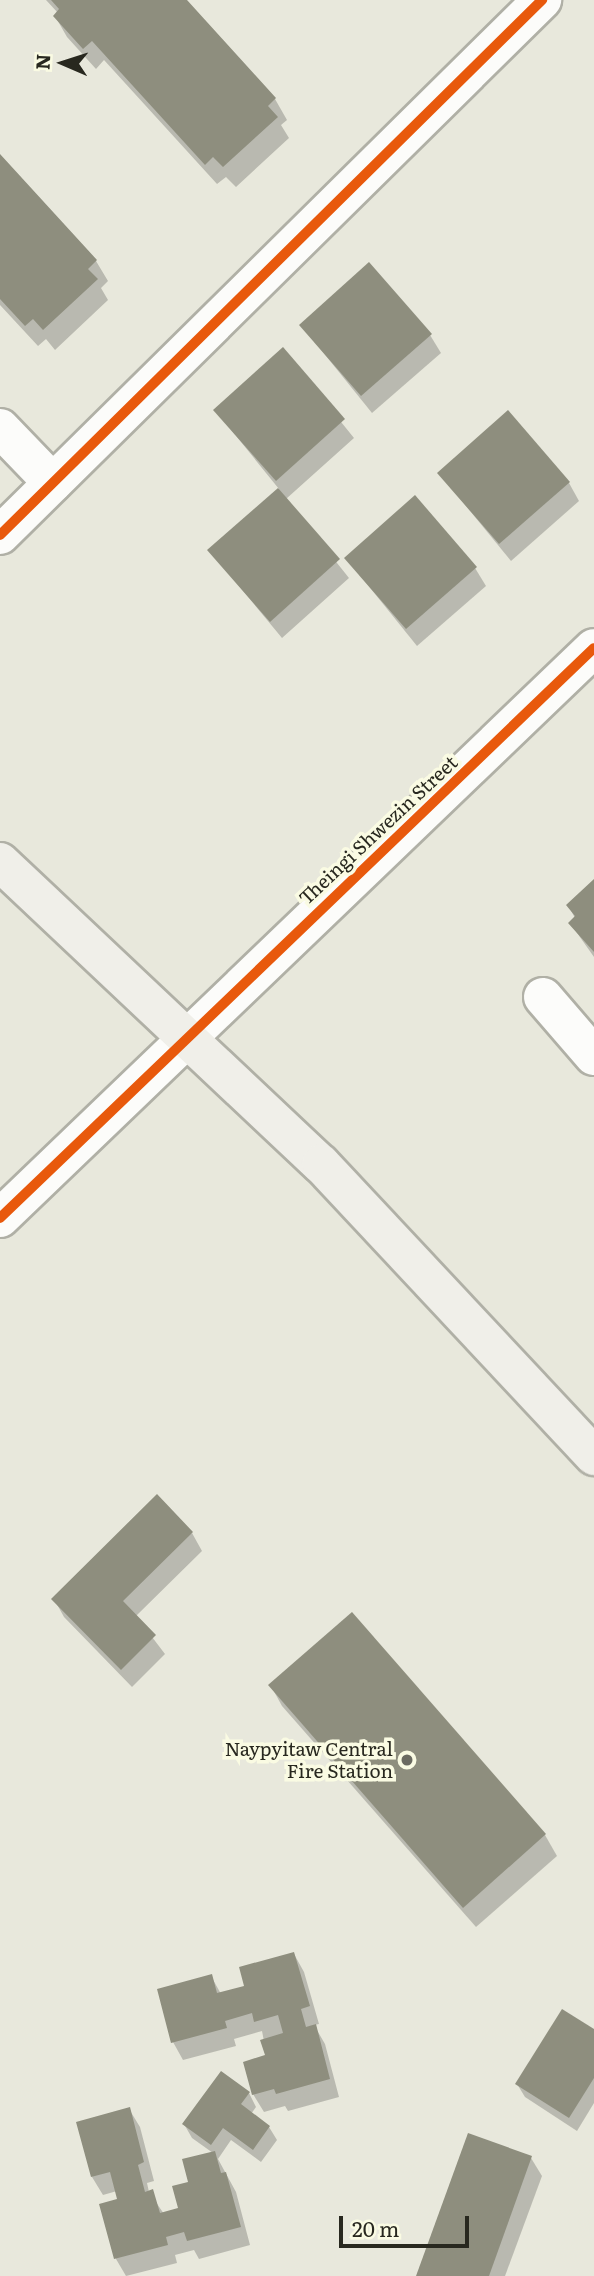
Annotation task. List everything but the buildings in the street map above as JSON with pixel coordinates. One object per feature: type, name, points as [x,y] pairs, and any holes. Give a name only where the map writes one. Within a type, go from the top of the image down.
[{"type":"main road","points":[[0,862],[321,1164],[594,1456]]},
{"type":"street","points":[[0,535],[541,0]]},
{"type":"street","points":[[0,428],[53,483]]},
{"type":"street","name":"Theingi Shwezin Street","points":[[0,1218],[186,1036],[594,648]]},
{"type":"street","points":[[543,998],[594,1056]]},
{"type":"cycle path","points":[[0,535],[542,0]]},
{"type":"cycle path","points":[[0,1218],[594,648]]},
{"type":"place","name":"Naypyitaw Central Fire Station","points":[[407,1760]]}]
